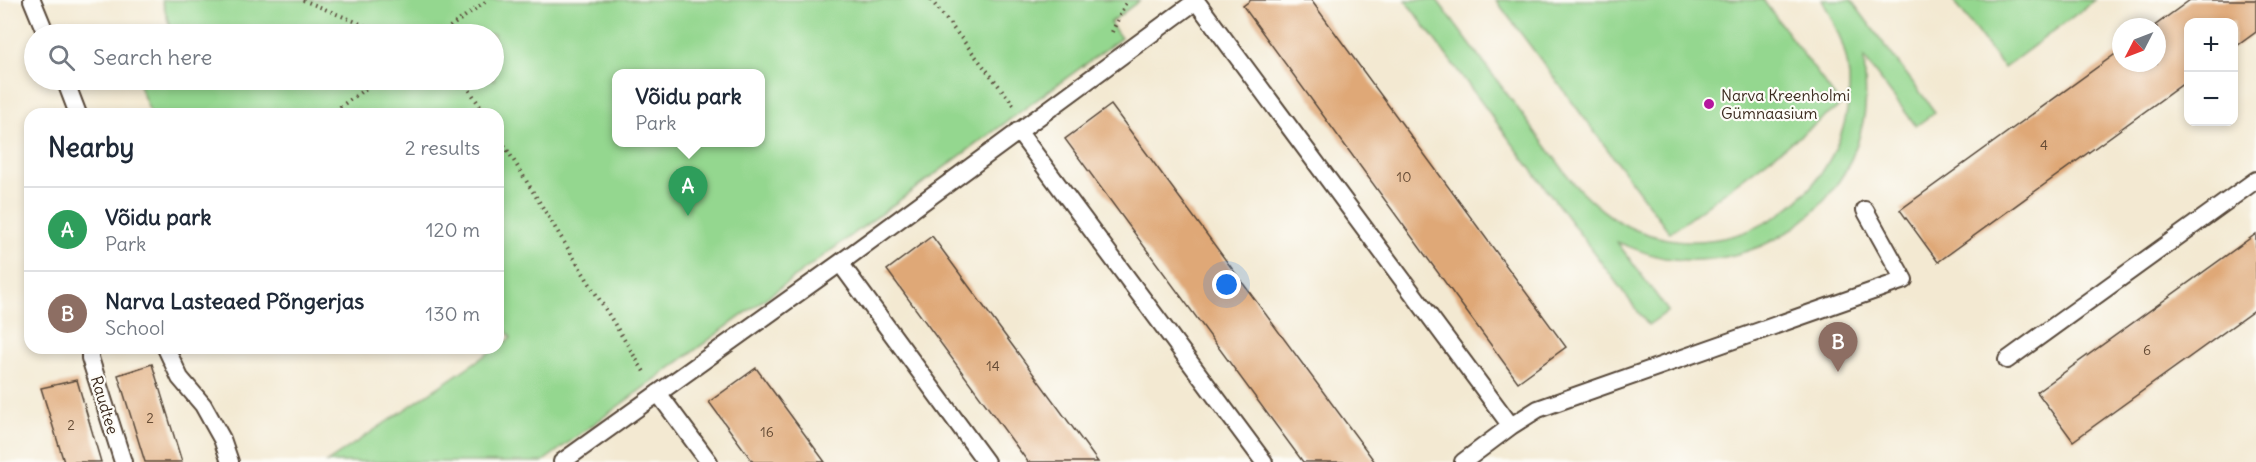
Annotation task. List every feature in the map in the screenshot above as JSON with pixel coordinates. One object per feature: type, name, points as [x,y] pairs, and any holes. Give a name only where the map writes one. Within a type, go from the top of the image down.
[{"type":"lane","points":[[32,0],[42,24]]},
{"type":"lane","points":[[562,462],[840,263],[1196,1],[1511,426]]},
{"type":"lane","points":[[69,90],[76,108]]},
{"type":"lane","points":[[1024,127],[1264,462]]},
{"type":"lane","points":[[2007,360],[2256,180]]},
{"type":"lane","points":[[1463,462],[1538,409],[1904,280],[1865,210]]},
{"type":"lane","points":[[840,263],[986,462]]},
{"type":"lane","name":"Raudtee","points":[[90,354],[123,462]]},
{"type":"lane","points":[[169,354],[180,378],[203,405],[222,438],[230,462]]},
{"type":"lane","points":[[658,393],[709,462]]},
{"type":"path","points":[[303,0],[361,24]]},
{"type":"path","points":[[454,24],[488,0]]},
{"type":"path","points":[[931,0],[1024,127]]},
{"type":"path","points":[[338,108],[364,90]]},
{"type":"path","points":[[469,90],[481,108]]},
{"type":"path","points":[[504,145],[658,393]]},
{"type":"green space","points":[[162,0],[1140,0],[1110,23],[1121,38],[542,462],[327,462],[487,354],[504,354],[504,343],[511,338],[504,327],[504,108],[148,108],[141,90],[504,90],[504,24],[169,24]]},
{"type":"green space","points":[[1405,0],[1437,0],[1574,184],[1595,204],[1610,216],[1636,230],[1676,240],[1714,240],[1751,230],[1784,211],[1811,186],[1833,154],[1846,117],[1849,77],[1840,37],[1822,0],[1851,0],[1935,112],[1916,126],[1864,58],[1865,109],[1852,158],[1836,186],[1815,211],[1790,231],[1761,246],[1731,256],[1698,260],[1659,257],[1617,242],[1668,311],[1648,325]]},
{"type":"green space","points":[[1496,0],[1763,0],[1841,105],[1670,233]]},
{"type":"green space","points":[[1953,0],[2095,0],[2004,68]]},
{"type":"building","points":[[1251,0],[1311,0],[1566,347],[1518,382],[1243,6]]},
{"type":"building","points":[[2190,0],[2256,0],[2256,32],[2238,45],[2238,18],[2184,18],[2184,83],[1938,262],[1900,210],[2112,57],[2112,72],[2166,72],[2165,18]]},
{"type":"building","points":[[1111,105],[1375,462],[1303,462],[1065,139]]},
{"type":"building","points":[[2256,234],[2256,309],[2073,441],[2037,392]]},
{"type":"building","points":[[932,236],[1098,462],[1028,462],[887,270]]},
{"type":"building","points":[[152,364],[182,462],[145,462],[118,375]]},
{"type":"building","points":[[756,368],[825,462],[753,462],[709,402]]},
{"type":"building","points":[[77,380],[101,462],[64,462],[41,388]]},
{"type":"place","name":"Narva Kreenholmi Gümnaasium","points":[[1709,104]]},
{"type":"place","name":"Võidu park","points":[[688,216]]},
{"type":"place","name":"Narva Lasteaed Põngerjas","points":[[1838,372]]}]
